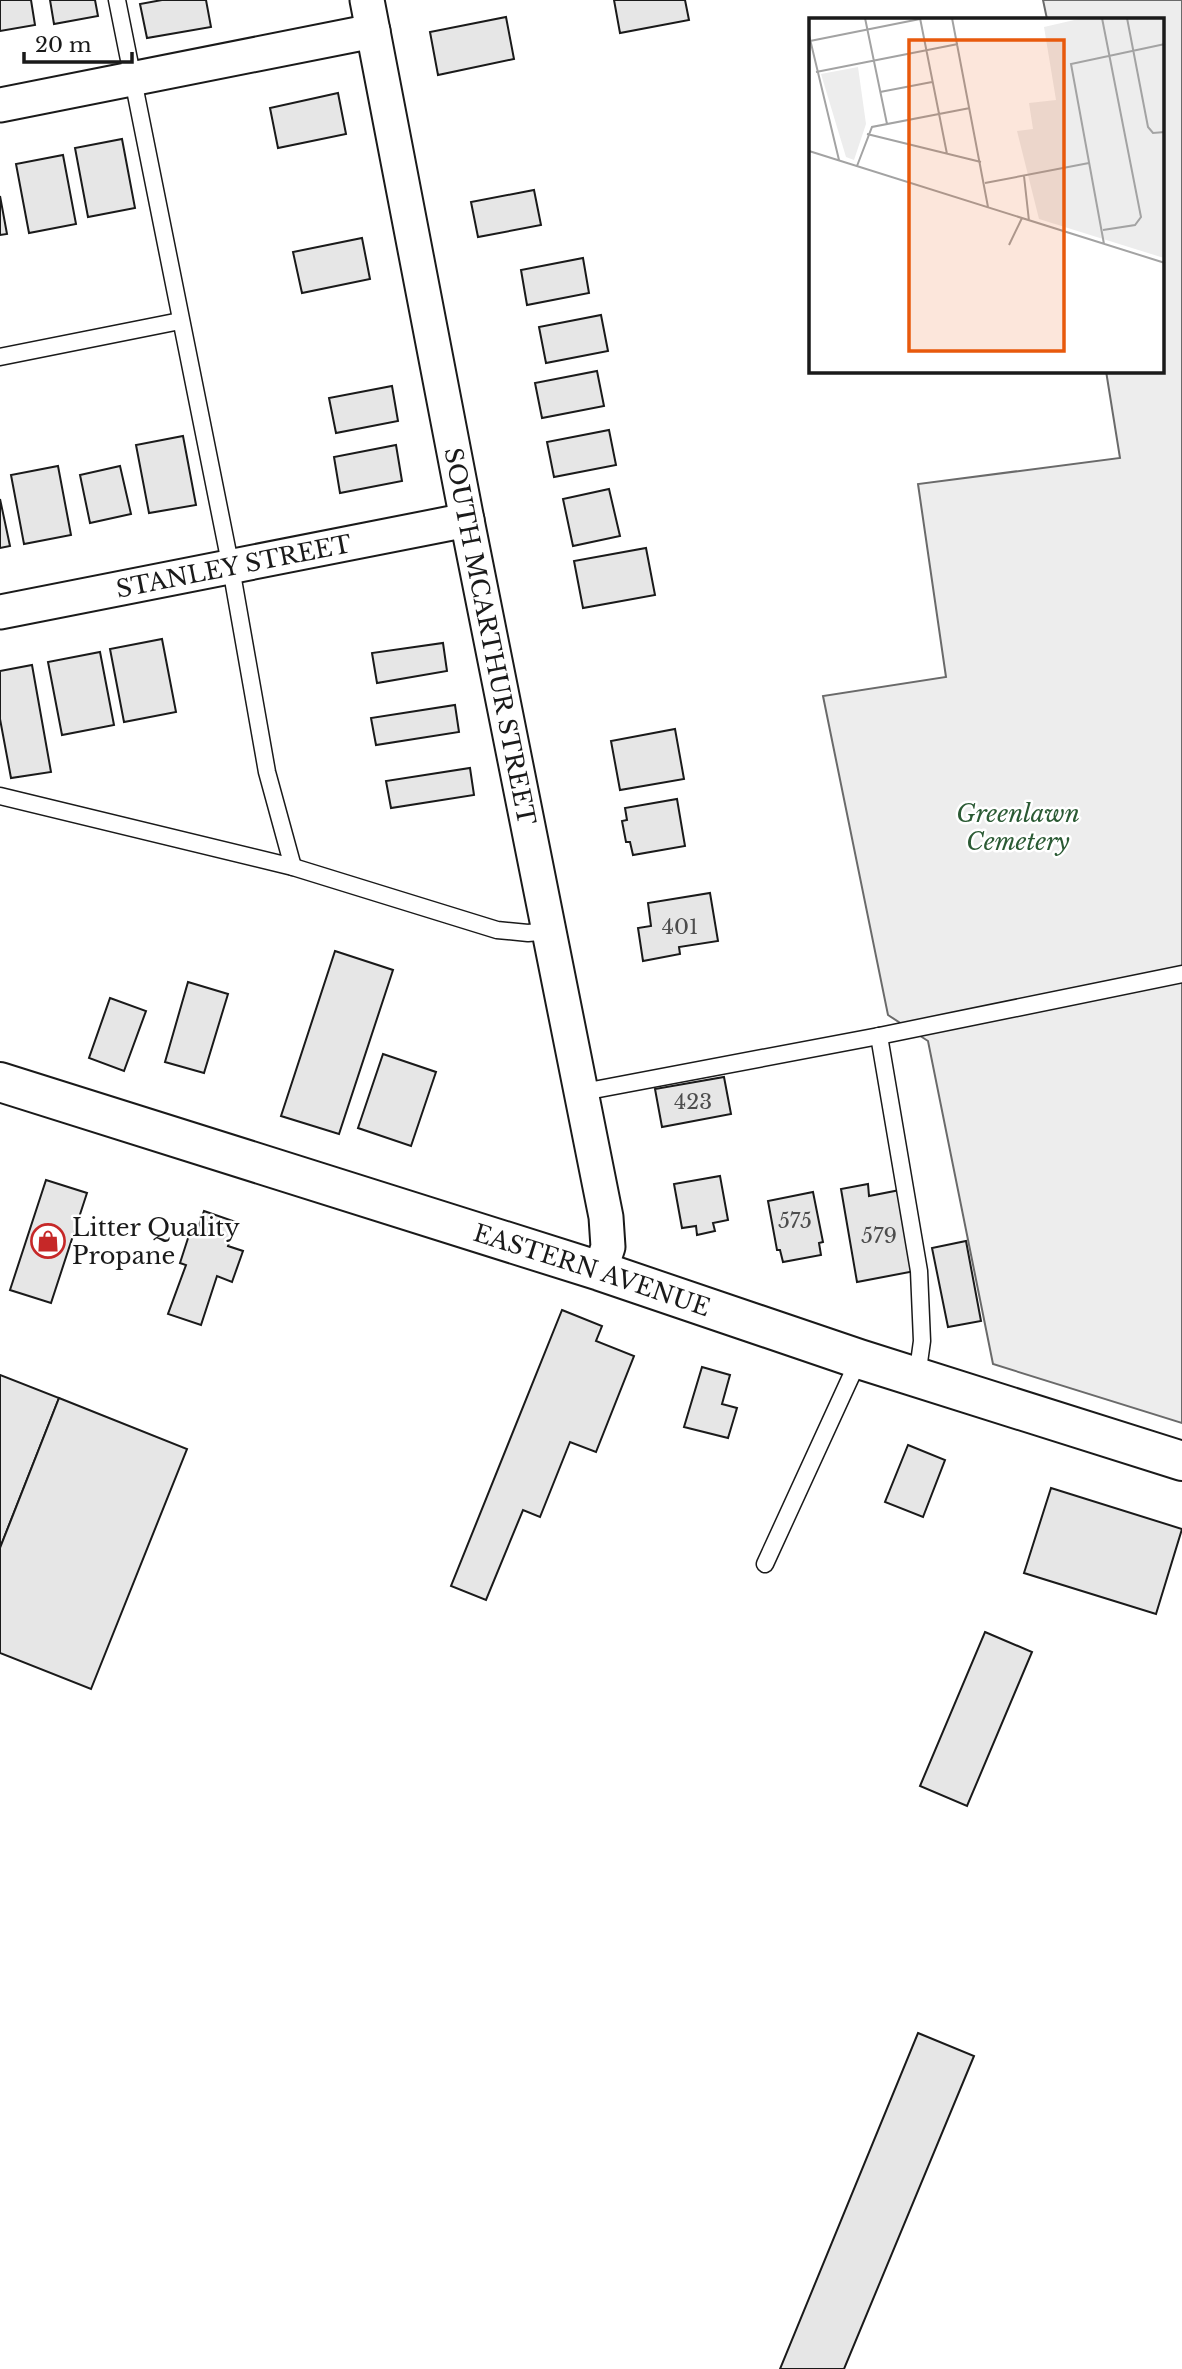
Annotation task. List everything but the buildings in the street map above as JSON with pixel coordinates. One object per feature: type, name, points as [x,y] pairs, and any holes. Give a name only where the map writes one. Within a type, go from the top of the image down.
[{"type":"main road","name":"EASTERN AVENUE","points":[[0,1082],[600,1271],[859,1359],[1182,1461]]},
{"type":"street","points":[[0,106],[133,78],[370,15]]},
{"type":"street","name":"SOUTH MCARTHUR STREET","points":[[370,15],[467,520],[606,1217],[608,1247],[600,1271]]},
{"type":"street","name":"STANLEY STREET","points":[[0,612],[467,520]]},
{"type":"lane","points":[[117,0],[231,568],[267,772],[293,867]]},
{"type":"lane","points":[[0,357],[180,321]]},
{"type":"lane","points":[[0,796],[293,867],[497,930],[527,933],[550,930]]},
{"type":"lane","points":[[583,1092],[879,1036],[1182,974]]},
{"type":"lane","points":[[879,1036],[919,1272],[922,1341],[917,1377]]},
{"type":"lane","points":[[765,1564],[859,1359]]},
{"type":"green space","name":"Greenlawn Cemetery","points":[[1043,0],[1182,0],[1182,1423],[993,1364],[928,1041],[888,1015],[823,696],[946,677],[918,484],[1120,458],[1106,373],[1164,373],[1164,18],[1047,18]]},
{"type":"place","name":"Litter Quality Propane","points":[[48,1241]]}]
